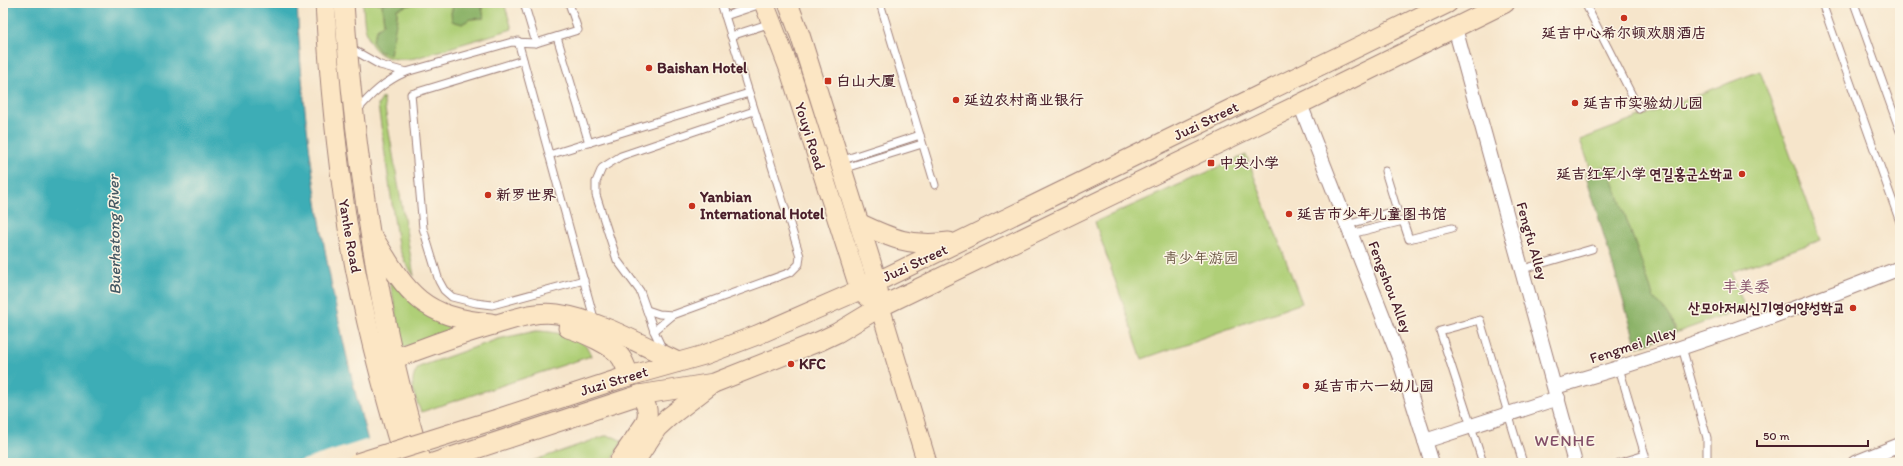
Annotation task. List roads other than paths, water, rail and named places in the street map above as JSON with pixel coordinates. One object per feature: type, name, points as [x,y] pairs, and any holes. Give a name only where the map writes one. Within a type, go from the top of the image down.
[{"type":"main road","name":"Yanhe Road","points":[[325,3],[336,134],[347,223],[386,366],[405,463]]},
{"type":"main road","name":"Yanhe Road","points":[[344,3],[361,179],[378,284],[386,366],[407,414],[422,463]]},
{"type":"main road","name":"Youyi Road","points":[[764,3],[789,68],[860,290]]},
{"type":"main road","name":"Youyi Road","points":[[788,3],[877,281],[880,307],[927,463]]},
{"type":"main road","name":"Juzi Street","points":[[357,463],[630,376],[704,355],[756,335],[860,290],[1448,3]]},
{"type":"main road","name":"Juzi Street","points":[[433,463],[639,395],[714,383],[820,341],[837,333],[880,307],[1505,3]]},
{"type":"main road","points":[[859,224],[887,236],[917,244],[930,245],[962,241]]},
{"type":"main road","points":[[370,232],[402,282],[412,294],[426,305],[453,317],[498,323]]},
{"type":"main road","points":[[860,290],[880,307]]},
{"type":"main road","points":[[386,366],[498,323],[528,314],[540,313],[571,317],[596,325],[678,362]]},
{"type":"main road","points":[[386,366],[482,337],[531,325],[542,325],[572,329],[613,350],[622,358],[630,376]]},
{"type":"main road","points":[[634,463],[657,428],[668,417],[714,383]]},
{"type":"main road","points":[[618,463],[647,418],[647,407],[639,395]]},
{"type":"street","name":"Fengfu Alley","points":[[1455,28],[1576,463]]},
{"type":"street","name":"Fengshou Alley","points":[[1300,104],[1398,355],[1432,463]]},
{"type":"street","name":"Fengmei Alley","points":[[1425,441],[1509,414],[1619,368],[1831,295],[1900,268]]},
{"type":"street","points":[[1861,462],[1900,445]]},
{"type":"lane","points":[[524,3],[536,43]]},
{"type":"lane","points":[[354,115],[375,91],[396,76],[406,72],[518,41],[536,43],[578,30],[569,3]]},
{"type":"lane","points":[[654,331],[673,315],[791,272],[799,264],[800,256],[721,3]]},
{"type":"lane","points":[[725,16],[764,3]]},
{"type":"lane","points":[[880,3],[935,186]]},
{"type":"lane","points":[[1585,3],[1639,109]]},
{"type":"lane","points":[[1822,3],[1900,222]]},
{"type":"lane","points":[[1854,3],[1900,131]]},
{"type":"lane","points":[[731,36],[772,23]]},
{"type":"lane","points":[[557,37],[589,143]]},
{"type":"lane","points":[[518,41],[596,325]]},
{"type":"lane","points":[[347,45],[380,66],[406,72]]},
{"type":"lane","points":[[523,60],[411,94],[422,228],[439,281],[444,290],[452,297],[492,305],[584,280]]},
{"type":"lane","points":[[549,155],[749,93]]},
{"type":"lane","points":[[678,362],[661,346],[640,291],[616,260],[596,195],[598,173],[607,163],[620,156],[754,111]]},
{"type":"lane","points":[[840,165],[920,135]]},
{"type":"lane","points":[[840,165],[922,144]]},
{"type":"lane","points":[[1349,229],[1397,210],[1385,171]]},
{"type":"lane","points":[[1349,229],[1403,221],[1410,239],[1452,228]]},
{"type":"lane","points":[[1523,270],[1592,249]]},
{"type":"lane","points":[[647,310],[659,314],[673,315]]},
{"type":"lane","points":[[1483,463],[1440,331],[1480,320],[1523,463]]},
{"type":"lane","points":[[1682,347],[1707,438],[1707,463]]},
{"type":"lane","points":[[1619,368],[1645,455],[1619,463]]},
{"type":"water","name":"Buerhatong River","points":[[3,3],[297,3],[306,120],[322,235],[345,350],[374,463],[3,463]]},
{"type":"place","name":"延吉中心希尔顿欢朋酒店","points":[[1624,18]]},
{"type":"place","name":"Baishan Hotel","points":[[649,68]]},
{"type":"place","name":"白山大厦","points":[[828,81]]},
{"type":"place","name":"延边农村商业银行","points":[[956,100]]},
{"type":"place","name":"延吉市实验幼儿园","points":[[1575,103]]},
{"type":"place","name":"中央小学","points":[[1211,163]]},
{"type":"place","name":"延吉红军小学 연길홍군소학교","points":[[1742,174]]},
{"type":"place","name":"新罗世界","points":[[488,195]]},
{"type":"place","name":"Yanbian International Hotel","points":[[692,206]]},
{"type":"place","name":"延吉市少年儿童图书馆","points":[[1289,214]]},
{"type":"place","name":"산모아저씨신기영어양성학교","points":[[1853,308]]},
{"type":"place","name":"KFC","points":[[791,364]]},
{"type":"place","name":"延吉市六一幼儿园","points":[[1306,386]]},
{"type":"district","name":"丰美委","points":[[1746,286]]},
{"type":"district","name":"WENHE","points":[[1565,440]]},
{"type":"park label","name":"青少年游园","points":[[1201,258]]}]
